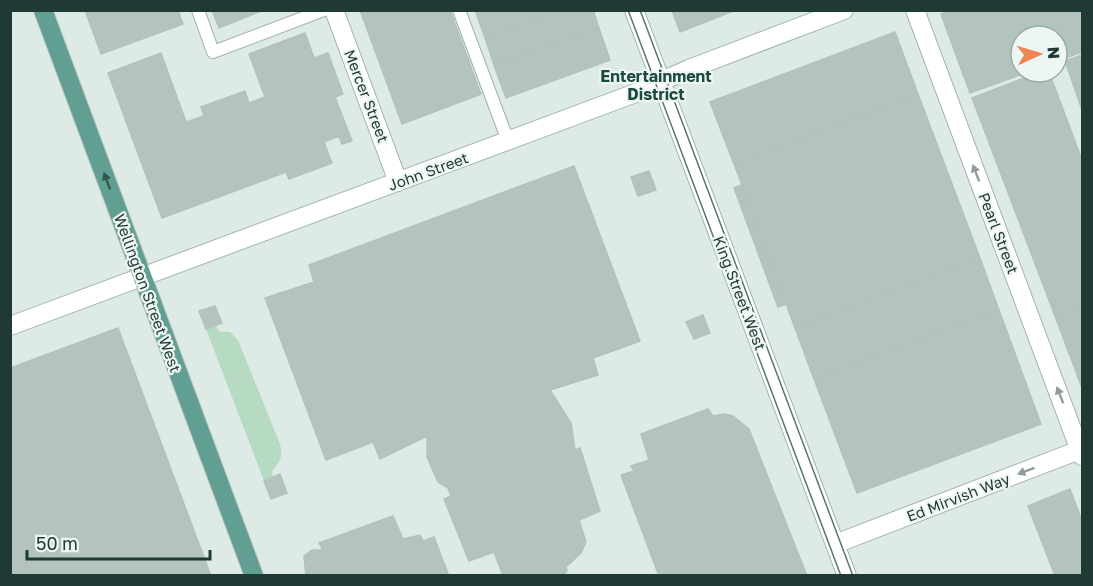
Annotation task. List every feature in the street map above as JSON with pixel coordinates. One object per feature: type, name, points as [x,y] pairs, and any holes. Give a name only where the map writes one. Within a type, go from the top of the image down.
[{"type":"main road","name":"Wellington Street West","points":[[43,10],[254,576]]},
{"type":"street","name":"Mercer Street","points":[[334,10],[398,182]]},
{"type":"street","name":"King Street West","points":[[634,10],[847,576]]},
{"type":"street","name":"John Street","points":[[10,326],[633,94],[660,81],[844,10]]},
{"type":"street","name":"Pearl Street","points":[[915,10],[1082,451]]},
{"type":"street","name":"Ed Mirvish Way","points":[[835,544],[1082,451]]},
{"type":"lane","points":[[198,10],[213,52],[324,10]]},
{"type":"lane","points":[[459,10],[508,141]]},
{"type":"green space","points":[[216,326],[220,332],[230,332],[238,340],[280,444],[281,456],[272,472],[273,477],[264,481],[206,329]]},
{"type":"building","points":[[85,10],[178,10],[183,24],[101,54]]},
{"type":"building","points":[[212,10],[264,10],[219,28]]},
{"type":"building","points":[[360,10],[450,10],[481,94],[402,124]]},
{"type":"building","points":[[475,10],[562,10],[485,38]]},
{"type":"building","points":[[562,10],[593,10],[599,28],[494,65],[485,38]]},
{"type":"building","points":[[672,10],[736,10],[680,32]]},
{"type":"building","points":[[949,10],[1082,10],[1082,52],[1069,57],[1069,24],[1009,24],[1009,79],[970,93],[941,14]]},
{"type":"building","points":[[599,28],[610,60],[506,98],[494,65]]},
{"type":"building","points":[[895,32],[918,94],[734,164],[710,102]]},
{"type":"building","points":[[305,33],[314,58],[328,53],[343,94],[335,97],[352,141],[342,144],[339,136],[324,142],[332,163],[289,179],[286,172],[162,218],[108,73],[161,53],[186,122],[204,116],[201,107],[245,91],[249,103],[265,97],[249,54]]},
{"type":"building","points":[[1082,55],[1082,110],[1069,73],[1069,60]]},
{"type":"building","points":[[1009,84],[1054,84],[1082,160],[1082,306],[1055,316],[972,98]]},
{"type":"building","points":[[918,94],[980,258],[795,328],[734,164]]},
{"type":"building","points":[[574,166],[640,341],[593,358],[598,375],[550,390],[571,423],[575,450],[580,448],[600,511],[579,520],[586,542],[581,553],[566,567],[567,571],[562,576],[503,576],[494,552],[469,561],[444,499],[451,496],[448,488],[438,482],[427,457],[427,436],[380,459],[373,442],[326,460],[265,298],[314,282],[309,265]]},
{"type":"building","points":[[649,171],[656,190],[638,196],[631,177]]},
{"type":"building","points":[[742,185],[786,304],[778,307],[734,188]]},
{"type":"building","points":[[980,258],[999,310],[814,379],[795,328]]},
{"type":"building","points":[[215,306],[222,323],[206,329],[199,311]]},
{"type":"building","points":[[1082,306],[1082,388],[1055,316]]},
{"type":"building","points":[[999,310],[1041,424],[857,493],[814,379]]},
{"type":"building","points":[[703,315],[710,333],[694,339],[686,322]]},
{"type":"building","points":[[118,328],[211,576],[10,576],[10,368]]},
{"type":"building","points":[[708,409],[713,416],[724,414],[733,416],[749,429],[807,576],[659,576],[621,475],[634,471],[631,466],[649,460],[641,434]]},
{"type":"building","points":[[280,474],[287,493],[271,499],[264,481]]},
{"type":"building","points":[[1070,489],[1082,521],[1082,576],[1055,576],[1028,506]]},
{"type":"building","points":[[393,516],[403,539],[420,535],[423,541],[434,537],[449,576],[306,576],[304,556],[312,550],[323,550],[319,543]]},
{"type":"tram line","points":[[628,10],[841,576]]},
{"type":"tram line","points":[[640,10],[853,576]]},
{"type":"district","name":"Entertainment District","points":[[656,85]]}]
